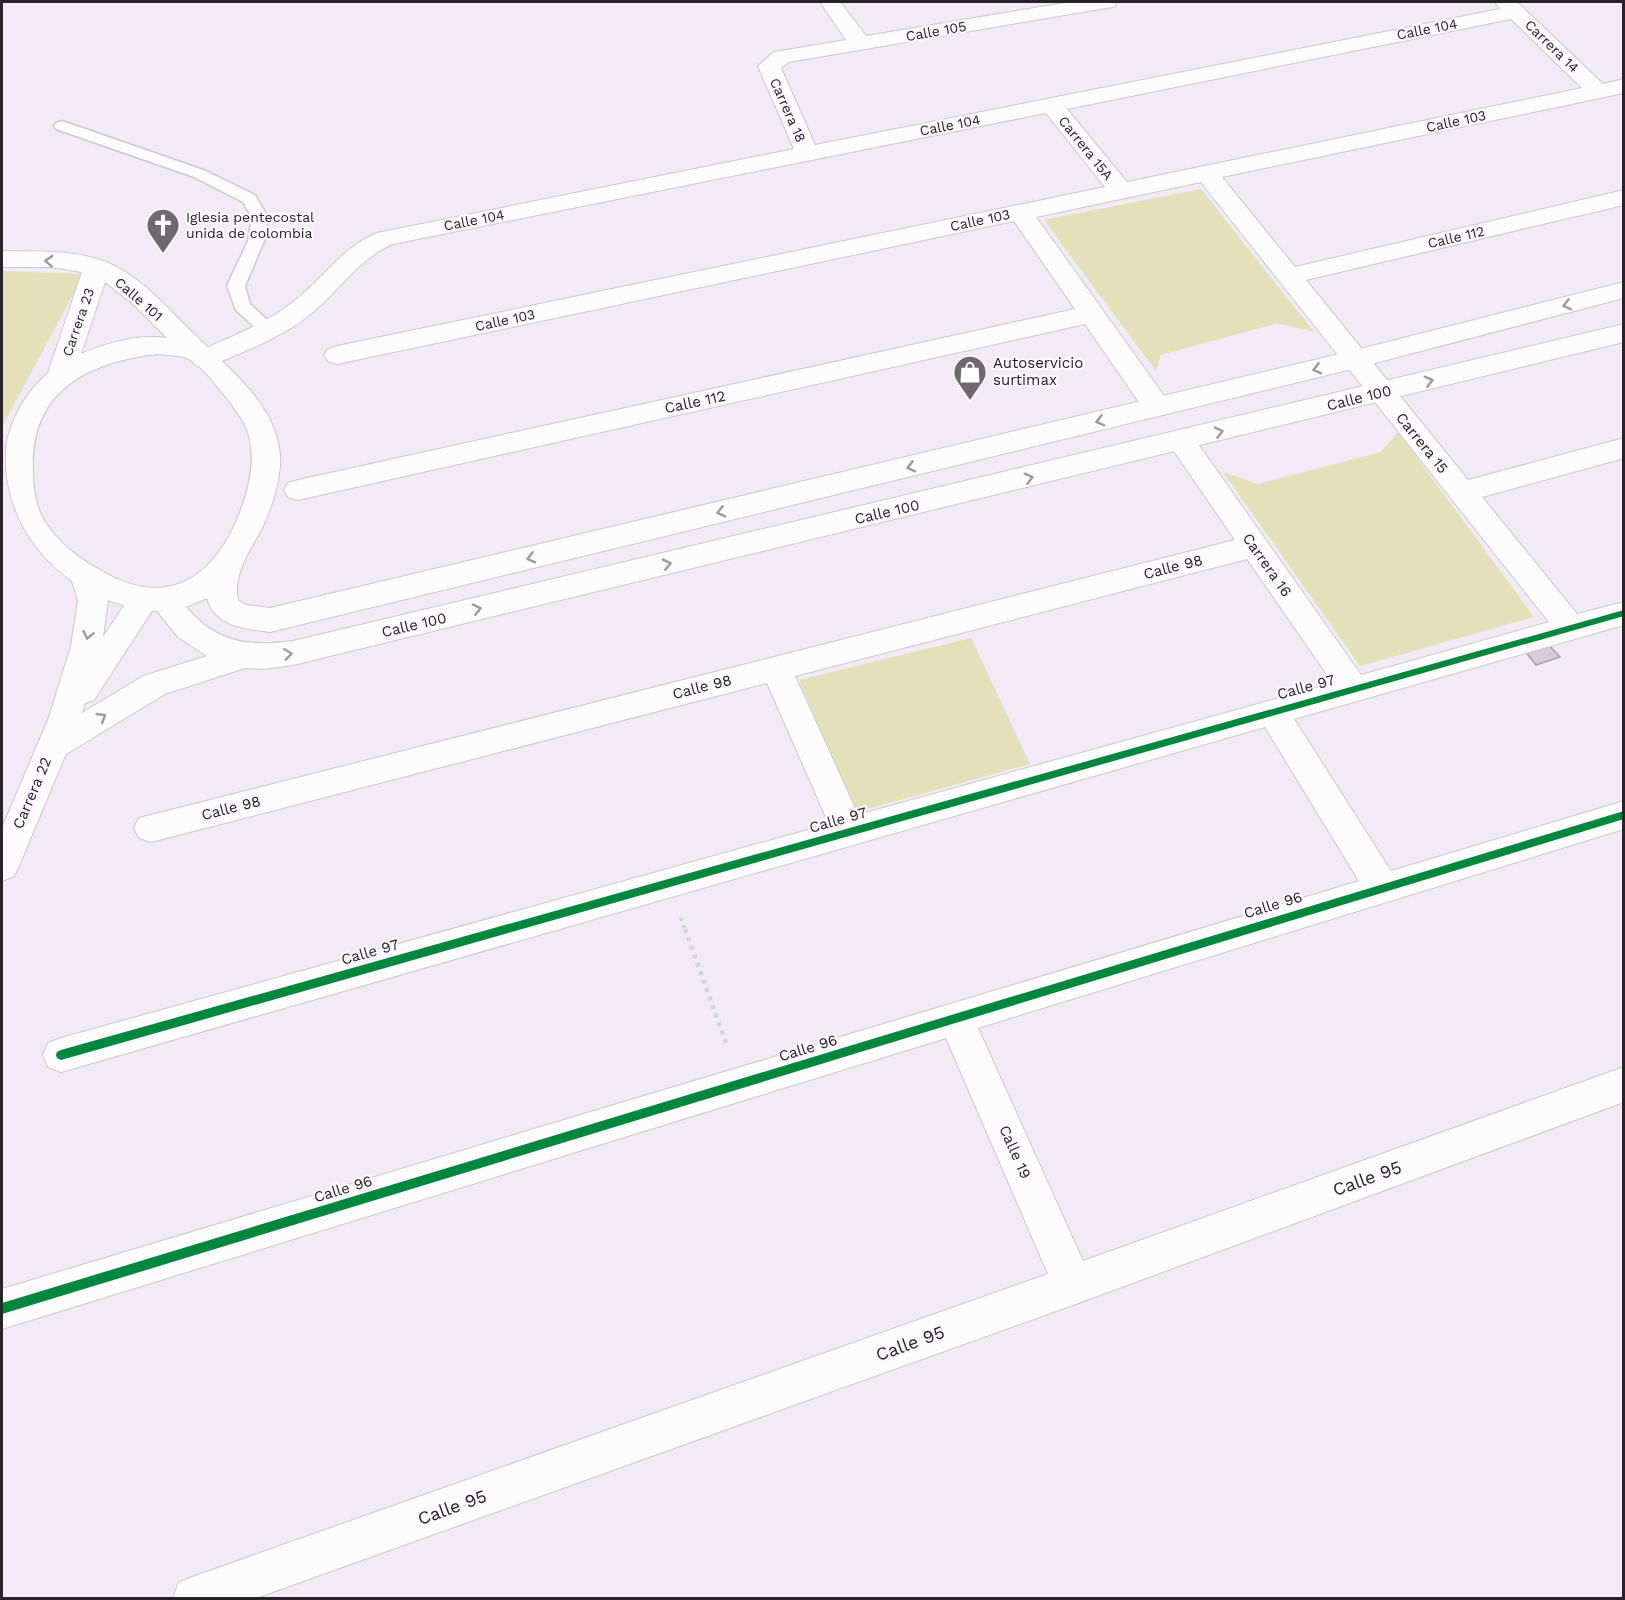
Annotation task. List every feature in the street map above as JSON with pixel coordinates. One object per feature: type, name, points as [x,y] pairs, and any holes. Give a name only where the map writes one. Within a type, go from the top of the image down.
[{"type":"street","points":[[831,2],[861,45]]},
{"type":"street","name":"Calle 105","points":[[769,66],[782,57],[1106,2]]},
{"type":"street","name":"Carrera 14","points":[[1510,7],[1598,91]]},
{"type":"street","name":"Calle 104","points":[[200,355],[268,330],[303,308],[356,252],[368,244],[386,238],[1051,105],[1510,7]]},
{"type":"street","name":"Carrera 18","points":[[769,66],[807,153]]},
{"type":"street","name":"Calle 103","points":[[337,355],[1623,86]]},
{"type":"street","name":"Carrera 15A","points":[[1051,105],[1121,191]]},
{"type":"street","name":"Carrera 15","points":[[1206,173],[1571,628]]},
{"type":"street","name":"Calle 112","points":[[1289,276],[1623,197]]},
{"type":"street","points":[[1020,212],[1157,407]]},
{"type":"street","name":"Calle 101","points":[[2,259],[79,262],[122,281],[227,380],[260,427],[266,456],[261,490],[248,529],[227,566]]},
{"type":"street","name":"Carrera 23","points":[[60,376],[96,268]]},
{"type":"street","points":[[227,566],[220,584],[219,597],[228,608],[246,618],[270,620],[1356,360],[1623,290]]},
{"type":"street","name":"Calle 112","points":[[298,490],[1092,314]]},
{"type":"street","name":"Calle 100","points":[[155,600],[185,627],[219,646],[246,656],[293,653],[1623,333]]},
{"type":"street","points":[[2,446],[25,423],[37,401],[60,376],[94,357],[126,348],[156,345],[200,355]]},
{"type":"street","points":[[25,423],[17,469],[26,517]]},
{"type":"street","name":"Carrera 16","points":[[1180,441],[1354,689]]},
{"type":"street","points":[[1462,492],[1623,448]]},
{"type":"street","points":[[2,498],[26,517],[41,540],[86,578],[111,590],[155,600],[191,593],[227,566]]},
{"type":"street","name":"Calle 98","points":[[151,828],[1254,546]]},
{"type":"street","name":"Carrera 22","points":[[2,866],[58,734],[90,628],[93,601],[86,578]]},
{"type":"street","name":"Carrera 22","points":[[58,734],[155,600]]},
{"type":"street","name":"Calle 97","points":[[61,1055],[1623,613]]},
{"type":"street","points":[[58,734],[154,685],[246,656]]},
{"type":"street","points":[[776,668],[849,832]]},
{"type":"street","points":[[1272,712],[1382,886]]},
{"type":"street","name":"Calle 96","points":[[2,1309],[1382,886],[1623,815]]},
{"type":"street","name":"Calle 19","points":[[956,1018],[1073,1285]]},
{"type":"street","name":"Calle 95","points":[[195,1599],[1073,1285],[1623,1084]]},
{"type":"lane","points":[[62,126],[200,174],[249,199],[260,217],[256,241],[236,286],[242,306],[268,330]]},
{"type":"path","points":[[669,883],[740,1084]]},
{"type":"green space","points":[[1201,189],[1314,332],[1277,323],[1161,355],[1156,371],[1044,220]]},
{"type":"green space","points":[[2,271],[84,274],[2,427]]},
{"type":"green space","points":[[1398,432],[1534,617],[1360,666],[1223,472],[1258,484],[1381,452]]},
{"type":"green space","points":[[971,638],[1030,764],[856,812],[799,680]]},
{"type":"building","points":[[1548,644],[1560,657],[1536,665],[1525,651]]},
{"type":"cycle path","points":[[61,1055],[1624,613]]},
{"type":"cycle path","points":[[2,1309],[1624,815]]},
{"type":"place","name":"Iglesia pentecostal unida de colombia","points":[[163,254]]},
{"type":"place","name":"Autoservicio surtimax","points":[[970,401]]}]
